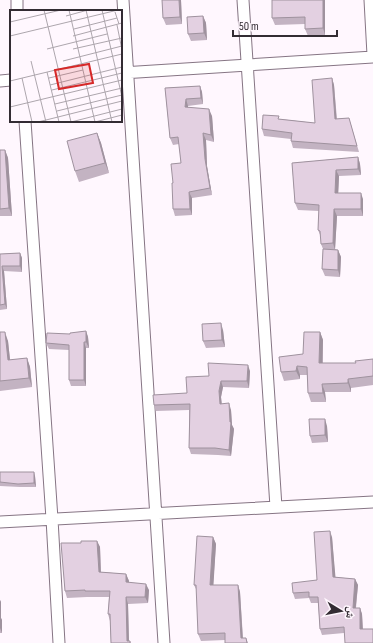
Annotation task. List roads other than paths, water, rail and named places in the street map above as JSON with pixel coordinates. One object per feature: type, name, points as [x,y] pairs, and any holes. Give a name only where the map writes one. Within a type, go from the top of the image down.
[{"type":"street","points":[[123,0],[124,73],[164,643]]},
{"type":"street","points":[[243,0],[276,507]]},
{"type":"street","points":[[124,73],[373,56],[370,0]]},
{"type":"street","points":[[0,81],[10,80]]},
{"type":"street","points":[[25,122],[59,643]]},
{"type":"street","points":[[0,522],[373,502]]}]
